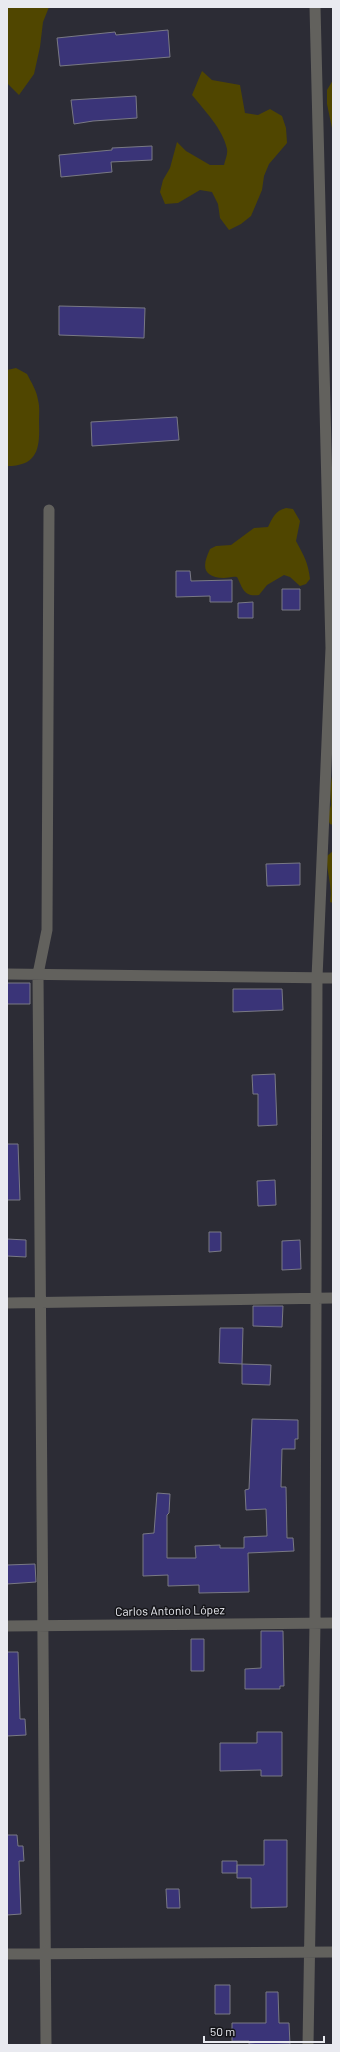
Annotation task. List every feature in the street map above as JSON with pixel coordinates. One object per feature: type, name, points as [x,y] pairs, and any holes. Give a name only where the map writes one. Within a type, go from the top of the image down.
[{"type":"street","points":[[308,2045],[315,1622],[316,978],[332,648],[315,7]]},
{"type":"street","points":[[46,2045],[42,1303],[38,974],[47,930],[49,510]]},
{"type":"street","points":[[7,974],[333,978]]},
{"type":"street","points":[[7,1303],[333,1298]]},
{"type":"street","name":"Carlos Antonio López","points":[[7,1626],[333,1623]]},
{"type":"street","points":[[7,1954],[333,1952]]},
{"type":"shaded area","points":[[7,7],[49,7],[43,22],[40,47],[34,74],[19,95],[7,83]]},
{"type":"shaded area","points":[[202,71],[212,80],[240,85],[245,113],[258,115],[270,109],[282,116],[286,128],[287,143],[269,164],[264,176],[262,190],[251,216],[241,224],[229,230],[220,218],[218,204],[212,192],[200,190],[178,203],[165,204],[160,192],[163,180],[170,168],[177,142],[186,151],[210,165],[224,165],[227,151],[222,134],[192,95]]},
{"type":"shaded area","points":[[333,80],[333,133],[327,104],[327,90]]},
{"type":"shaded area","points":[[16,368],[27,374],[36,393],[39,403],[39,440],[35,454],[31,459],[25,463],[7,466],[7,370]]},
{"type":"shaded area","points":[[282,509],[293,509],[300,521],[296,541],[307,563],[310,579],[306,584],[300,586],[290,577],[284,575],[267,585],[259,595],[250,595],[244,591],[237,577],[224,578],[208,573],[205,565],[210,549],[216,546],[231,545],[254,528],[268,527],[273,517]]},
{"type":"shaded area","points":[[333,770],[333,825],[330,824],[327,818],[331,805],[330,789]]},
{"type":"shaded area","points":[[333,851],[333,903],[330,902],[331,891],[327,856]]},
{"type":"building","points":[[168,30],[170,57],[60,66],[57,38],[115,32],[116,35]]},
{"type":"building","points":[[136,96],[137,118],[74,124],[71,100]]},
{"type":"building","points":[[152,146],[152,160],[111,162],[112,172],[61,177],[59,155],[112,150],[112,148]]},
{"type":"building","points":[[59,306],[145,308],[144,338],[59,335]]},
{"type":"building","points":[[177,417],[179,440],[92,446],[91,422]]},
{"type":"building","points":[[176,571],[190,571],[191,581],[232,580],[232,602],[210,602],[210,596],[176,597]]},
{"type":"building","points":[[282,589],[300,589],[300,610],[282,610]]},
{"type":"building","points":[[253,602],[253,618],[238,618],[238,603]]},
{"type":"building","points":[[300,863],[300,885],[267,886],[266,864]]},
{"type":"building","points":[[7,983],[30,983],[30,1004],[7,1004]]},
{"type":"building","points":[[233,989],[282,989],[283,1010],[233,1012]]},
{"type":"building","points":[[275,1074],[277,1125],[258,1126],[258,1094],[253,1094],[252,1075]]},
{"type":"building","points":[[7,1144],[18,1144],[20,1200],[7,1200]]},
{"type":"building","points":[[275,1180],[276,1205],[258,1206],[257,1181]]},
{"type":"building","points":[[209,1232],[221,1232],[221,1251],[209,1252]]},
{"type":"building","points":[[7,1239],[26,1240],[26,1257],[7,1256]]},
{"type":"building","points":[[300,1240],[301,1269],[282,1270],[282,1241]]},
{"type":"building","points":[[253,1306],[283,1306],[282,1327],[253,1326]]},
{"type":"building","points":[[220,1328],[243,1328],[242,1364],[219,1363]]},
{"type":"building","points":[[242,1364],[271,1365],[270,1385],[242,1384]]},
{"type":"building","points":[[252,1419],[298,1420],[298,1439],[295,1439],[295,1449],[282,1449],[281,1487],[286,1487],[287,1538],[293,1538],[294,1551],[248,1553],[249,1592],[199,1593],[199,1585],[168,1586],[168,1575],[143,1576],[143,1534],[154,1533],[157,1493],[170,1494],[169,1513],[167,1515],[167,1558],[196,1558],[195,1546],[220,1545],[220,1548],[244,1548],[244,1537],[267,1536],[266,1509],[246,1510],[245,1490],[249,1489]]},
{"type":"building","points":[[35,1564],[36,1582],[7,1584],[7,1565]]},
{"type":"building","points":[[261,1631],[283,1631],[284,1686],[280,1686],[280,1689],[245,1689],[245,1669],[261,1668]]},
{"type":"building","points":[[191,1639],[204,1639],[204,1671],[191,1671]]},
{"type":"building","points":[[7,1652],[18,1652],[20,1719],[25,1719],[26,1735],[7,1736]]},
{"type":"building","points":[[257,1732],[282,1732],[282,1776],[261,1776],[261,1770],[220,1771],[220,1743],[257,1743]]},
{"type":"building","points":[[7,1835],[17,1835],[18,1846],[23,1846],[24,1861],[19,1861],[21,1914],[7,1915]]},
{"type":"building","points":[[264,1840],[287,1840],[287,1907],[251,1908],[251,1878],[237,1878],[237,1865],[264,1865]]},
{"type":"building","points":[[222,1861],[237,1861],[237,1873],[222,1873]]},
{"type":"building","points":[[166,1889],[179,1889],[180,1908],[167,1908]]},
{"type":"building","points":[[215,1985],[230,1985],[230,2014],[215,2014]]},
{"type":"building","points":[[266,1992],[278,1992],[279,2023],[289,2023],[290,2044],[261,2045],[249,2044],[249,2041],[232,2041],[232,2023],[266,2023]]}]
